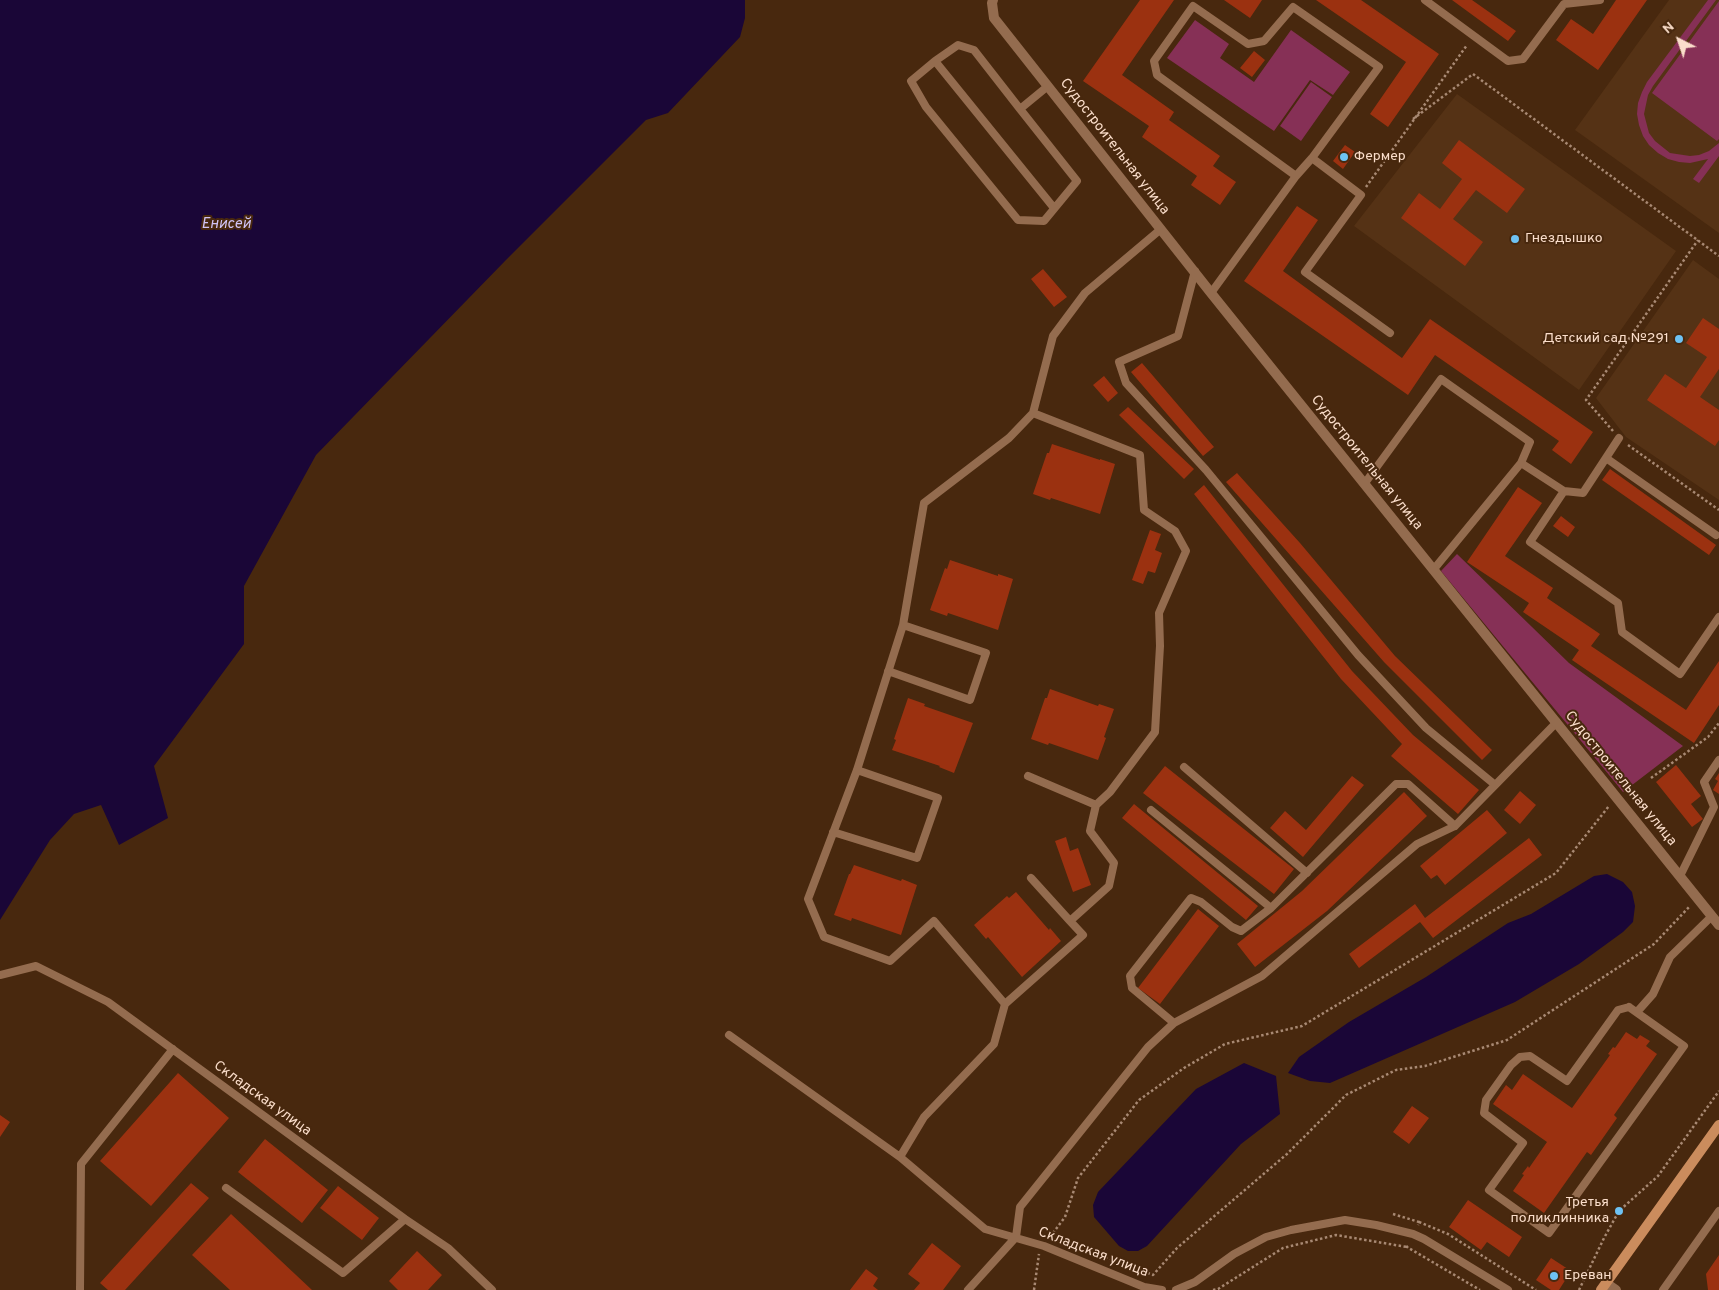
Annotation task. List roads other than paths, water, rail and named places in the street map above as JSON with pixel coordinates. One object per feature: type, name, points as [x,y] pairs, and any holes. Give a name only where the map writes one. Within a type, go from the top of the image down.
[{"type":"main road","points":[[1604,1286],[1719,1125]]},
{"type":"street","name":"Судостроительная улица","points":[[990,1],[994,18],[1211,293],[1719,925]]},
{"type":"street","points":[[1604,1286],[1616,1290]]},
{"type":"lane","points":[[1426,0],[1508,61],[1523,59],[1564,4],[1600,0]]},
{"type":"lane","points":[[1211,293],[1296,176],[1312,158],[1379,67],[1293,7],[1264,41],[1248,44],[1193,6],[1154,60],[1157,75],[1296,176]]},
{"type":"lane","points":[[958,45],[974,50],[1020,109],[1077,181],[1044,221],[1018,220],[926,107],[911,81],[958,45]]},
{"type":"lane","points":[[935,61],[1054,208]]},
{"type":"lane","points":[[1020,109],[1048,86]]},
{"type":"lane","points":[[1312,158],[1361,196],[1305,272],[1390,333]]},
{"type":"lane","points":[[1005,1004],[934,922],[890,961],[824,938],[808,899],[856,770],[903,625],[924,503],[1009,438],[1033,413],[1052,336],[1085,293],[1161,229]]},
{"type":"lane","points":[[1195,272],[1178,336],[1119,362],[1126,383],[1206,470],[1358,655],[1426,728],[1494,784]]},
{"type":"lane","points":[[1365,483],[1441,379],[1530,442],[1520,463],[1434,569]]},
{"type":"lane","points":[[1033,413],[1140,455],[1144,510],[1174,531],[1186,551],[1159,613],[1160,646],[1155,732],[1110,792],[1096,805],[1090,830],[1114,863],[1110,886],[1070,921]]},
{"type":"lane","points":[[1520,463],[1564,492],[1583,493],[1619,438]]},
{"type":"lane","points":[[1606,458],[1716,535]]},
{"type":"lane","points":[[1564,492],[1530,542],[1618,603],[1622,632],[1680,674],[1719,617]]},
{"type":"lane","points":[[888,671],[970,700],[986,653],[903,625]]},
{"type":"lane","points":[[968,1290],[1016,1237],[1020,1207],[1148,1047],[1174,1024],[1262,976],[1417,844],[1455,826],[1556,722]]},
{"type":"lane","points":[[1680,876],[1714,807],[1704,782],[1719,760]]},
{"type":"lane","points":[[1184,767],[1307,873]]},
{"type":"lane","points":[[833,832],[917,858],[938,798],[856,770]]},
{"type":"lane","points":[[1028,776],[1096,805]]},
{"type":"lane","points":[[1174,1024],[1132,988],[1130,976],[1191,898],[1201,902],[1232,927],[1241,931],[1271,908],[1396,784],[1408,784],[1455,826]]},
{"type":"lane","points":[[1151,810],[1271,908]]},
{"type":"lane","points":[[900,1157],[924,1117],[994,1044],[1005,1004],[1083,935],[1031,878]]},
{"type":"lane","points":[[1637,1012],[1653,994],[1670,957],[1712,916]]},
{"type":"lane","name":"Складская улица","points":[[0,975],[36,966],[108,1002],[405,1219],[448,1248],[492,1290]]},
{"type":"lane","points":[[1629,1007],[1637,1012],[1684,1046],[1549,1233],[1489,1190],[1523,1143],[1484,1113],[1486,1100],[1520,1057],[1530,1056],[1567,1081],[1618,1010],[1629,1007]]},
{"type":"lane","name":"Складская улица","points":[[729,1035],[900,1157],[985,1229],[1044,1246],[1144,1287],[1162,1290]]},
{"type":"lane","points":[[80,1290],[81,1164],[173,1049]]},
{"type":"lane","points":[[226,1188],[343,1272],[405,1219]]},
{"type":"lane","points":[[1663,1290],[1719,1211]]},
{"type":"lane","points":[[1176,1290],[1195,1282],[1234,1254],[1266,1237],[1291,1230],[1345,1220],[1414,1234],[1508,1290]]},
{"type":"water","name":"Енисей","points":[[0,0],[745,0],[745,18],[740,37],[668,113],[646,120],[316,455],[244,586],[244,644],[154,766],[168,818],[119,845],[101,805],[74,814],[50,840],[0,920]]},
{"type":"water","points":[[1607,874],[1623,882],[1632,892],[1635,906],[1633,922],[1623,932],[1579,964],[1515,1002],[1330,1083],[1310,1081],[1288,1073],[1299,1057],[1349,1022],[1426,977],[1508,923],[1531,914],[1594,876]]},
{"type":"water","points":[[1244,1063],[1276,1076],[1280,1114],[1241,1144],[1147,1246],[1138,1251],[1128,1251],[1119,1246],[1094,1217],[1093,1205],[1098,1192],[1196,1089]]},
{"type":"place","name":"Фермер","points":[[1344,157]]},
{"type":"place","name":"Гнездышко","points":[[1515,239]]},
{"type":"place","name":"Детский сад №291","points":[[1679,339]]},
{"type":"place","name":"Третья поликлинника","points":[[1619,1211]]},
{"type":"place","name":"Ереван","points":[[1554,1276]]}]
